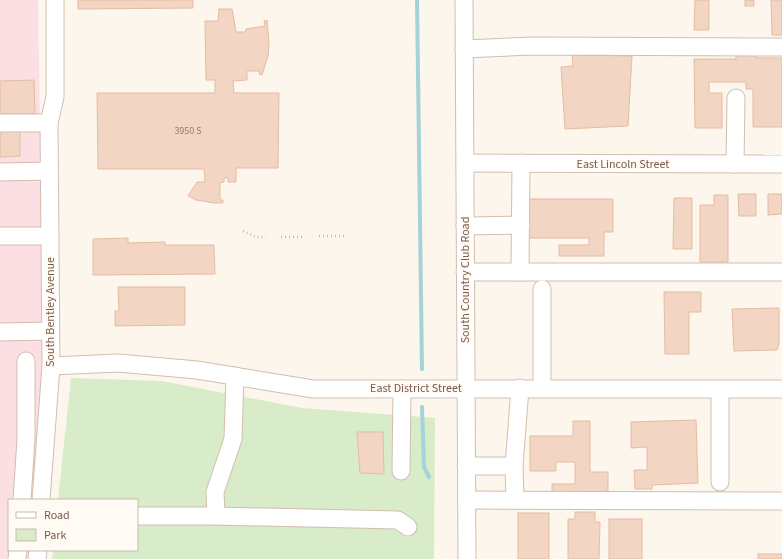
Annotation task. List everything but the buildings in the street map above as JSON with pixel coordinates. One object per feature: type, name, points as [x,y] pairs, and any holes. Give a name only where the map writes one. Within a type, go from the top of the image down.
[{"type":"street","name":"South Bentley Avenue","points":[[44,0],[44,104],[49,123]]},
{"type":"street","name":"South Bentley Avenue","points":[[41,499],[51,366],[49,123],[55,97],[55,0]]},
{"type":"street","name":"South Country Club Road","points":[[464,0],[467,559]]},
{"type":"street","points":[[464,49],[533,46],[782,47]]},
{"type":"street","points":[[735,164],[736,98]]},
{"type":"street","points":[[0,123],[49,123]]},
{"type":"street","name":"East Lincoln Street","points":[[465,163],[782,164]]},
{"type":"street","points":[[520,272],[522,163]]},
{"type":"street","points":[[0,172],[49,171]]},
{"type":"street","points":[[465,226],[521,225]]},
{"type":"street","points":[[0,236],[50,236]]},
{"type":"street","points":[[465,272],[782,272]]},
{"type":"street","points":[[542,289],[542,388]]},
{"type":"street","points":[[0,332],[50,331]]},
{"type":"street","points":[[22,499],[26,439],[26,361]]},
{"type":"street","name":"East District Street","points":[[51,366],[118,363],[197,370],[313,389],[782,389]]},
{"type":"street","points":[[216,516],[215,492],[233,439],[235,376]]},
{"type":"street","points":[[515,500],[514,466],[520,388]]},
{"type":"street","points":[[401,471],[402,389]]},
{"type":"street","points":[[720,389],[720,482]]},
{"type":"street","points":[[466,466],[514,466]]},
{"type":"street","points":[[467,500],[782,501]]},
{"type":"street","points":[[138,516],[398,520],[408,527]]},
{"type":"path","points":[[243,231],[256,237],[266,237]]},
{"type":"path","points":[[281,237],[304,236]]},
{"type":"path","points":[[319,236],[347,236]]},
{"type":"shaded area","points":[[0,0],[38,0],[44,374],[32,499],[8,499],[8,551],[28,551],[27,559],[0,559]]},
{"type":"green space","points":[[71,378],[162,381],[302,408],[435,418],[434,559],[52,559],[53,551],[138,551],[138,499],[58,499]]},
{"type":"waterway","points":[[417,0],[422,369]]},
{"type":"waterway","points":[[422,407],[424,467],[429,477]]}]
